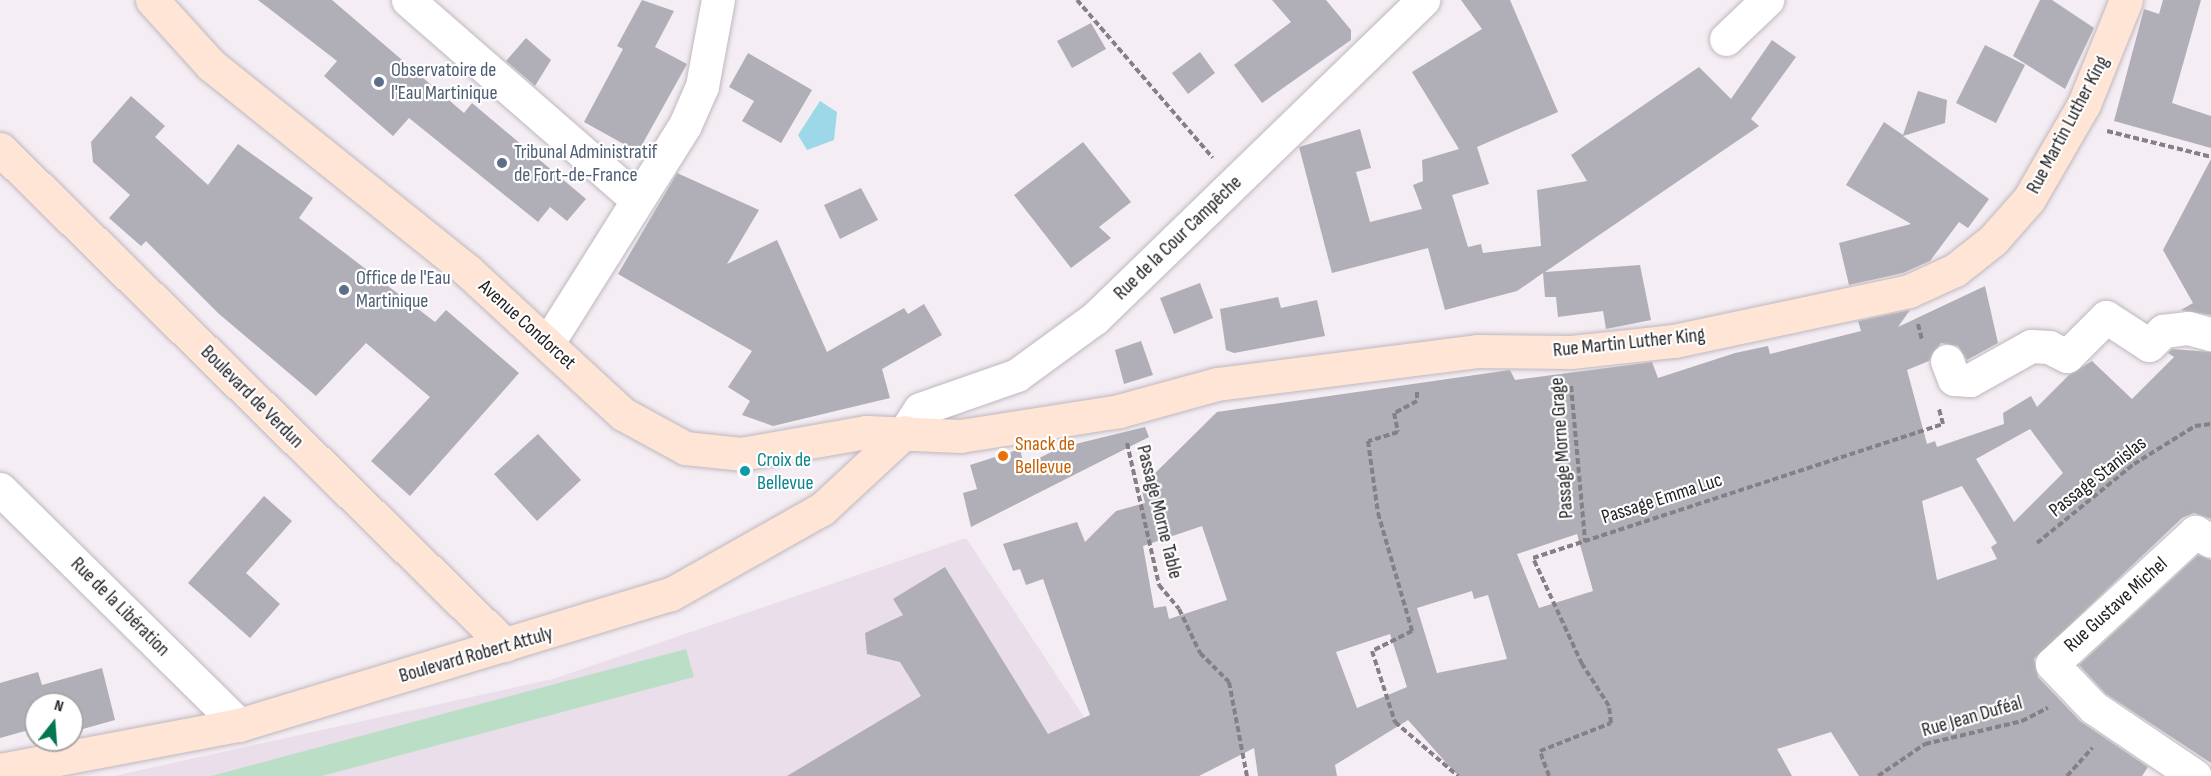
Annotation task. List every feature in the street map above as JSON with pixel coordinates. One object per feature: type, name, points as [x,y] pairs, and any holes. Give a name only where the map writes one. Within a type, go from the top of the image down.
[{"type":"main road","name":"Avenue Condorcet","points":[[152,0],[211,65],[549,341],[623,414],[685,448],[741,454],[867,432],[905,432]]},
{"type":"main road","name":"Rue Martin Luther King","points":[[905,432],[960,436],[1119,411],[1218,384],[1417,358],[1477,351],[1571,352],[1742,329],[1909,291],[1955,270],[1993,240],[2029,199],[2074,123],[2126,0]]},
{"type":"main road","name":"Boulevard de Verdun","points":[[0,149],[505,645]]},
{"type":"main road","name":"Boulevard Robert Attuly","points":[[0,770],[239,725],[671,594],[723,567],[822,509],[905,432]]},
{"type":"street","points":[[408,0],[636,199]]},
{"type":"street","points":[[549,341],[702,87],[717,0]]},
{"type":"street","name":"Rue de la Cour Campêche","points":[[905,432],[920,409],[1017,375],[1061,344],[1234,183],[1423,0]]},
{"type":"street","points":[[1726,39],[1767,0]]},
{"type":"street","points":[[1935,354],[1954,379],[1970,380],[2031,346],[2049,346],[2067,356],[2106,317],[2149,345],[2163,331],[2188,328],[2211,334]]},
{"type":"street","name":"Rue de la Libération","points":[[0,489],[239,725]]},
{"type":"street","name":"Rue Gustave Michel","points":[[2195,776],[2078,693],[2052,664],[2195,532],[2211,542]]},
{"type":"path","points":[[1077,0],[1234,183]]},
{"type":"path","points":[[2074,123],[2211,157]]},
{"type":"path","points":[[1909,291],[1935,354]]},
{"type":"path","name":"Passage Morne Grage","points":[[1571,352],[1585,541]]},
{"type":"path","points":[[1417,358],[1417,401],[1394,413],[1398,432],[1368,441],[1378,513],[1412,631],[1372,651],[1395,722],[1458,776]]},
{"type":"path","name":"Passage Emma Luc","points":[[1549,776],[1540,751],[1611,723],[1609,706],[1582,664],[1533,558],[1943,424],[1938,402]]},
{"type":"path","name":"Passage Morne Table","points":[[1119,411],[1159,585],[1179,609],[1200,653],[1229,682],[1247,776]]},
{"type":"path","name":"Passage Stanislas","points":[[2037,543],[2134,464],[2195,426],[2211,424]]},
{"type":"path","name":"Rue Jean Duféal","points":[[1878,776],[1924,744],[2022,721],[2078,693]]},
{"type":"shaded area","points":[[966,538],[1123,776],[114,776],[553,679]]},
{"type":"green space","points":[[686,649],[694,677],[322,776],[211,776]]},
{"type":"water","points":[[820,101],[837,112],[834,140],[807,150],[798,135]]},
{"type":"building","points":[[258,0],[332,0],[464,113],[472,103],[586,199],[567,221],[550,207],[538,222],[409,118],[393,136],[324,76],[337,61]]},
{"type":"building","points":[[642,0],[674,11],[655,47],[687,64],[638,152],[584,122],[623,49],[617,46]]},
{"type":"building","points":[[1272,0],[1326,0],[1351,30],[1351,40],[1262,103],[1234,65],[1291,22]]},
{"type":"building","points":[[1461,0],[1510,0],[1558,112],[1477,147],[1489,184],[1452,195],[1468,247],[1481,244],[1483,253],[1541,246],[1537,190],[1587,181],[1571,155],[1699,67],[1731,99],[1772,40],[1796,57],[1751,119],[1759,126],[1545,272],[1640,265],[1651,320],[1606,329],[1603,311],[1558,317],[1556,297],[1545,297],[1543,273],[1517,291],[1445,310],[1428,248],[1332,273],[1299,147],[1360,129],[1371,168],[1356,172],[1370,222],[1422,209],[1413,185],[1423,181],[1422,160],[1459,149],[1412,72],[1482,29]]},
{"type":"building","points":[[2040,0],[2052,0],[2094,28],[2065,89],[2013,56]]},
{"type":"building","points":[[2163,0],[2201,0],[2172,103],[2211,116],[2211,148],[2114,121],[2144,9],[2159,14]]},
{"type":"building","points":[[1091,23],[1106,49],[1072,68],[1057,41]]},
{"type":"building","points":[[526,38],[551,60],[535,86],[506,61]]},
{"type":"building","points":[[1985,45],[2025,65],[1996,123],[1956,103]]},
{"type":"building","points":[[1200,52],[1215,73],[1188,94],[1172,73]]},
{"type":"building","points":[[748,53],[812,90],[781,143],[742,121],[754,101],[729,87]]},
{"type":"building","points":[[1918,91],[1947,100],[1945,123],[1903,136],[1989,199],[1968,228],[1959,222],[1930,261],[1903,273],[1849,285],[1839,243],[1911,224],[1846,185],[1884,122],[1903,135]]},
{"type":"building","points":[[131,96],[165,126],[155,137],[208,185],[238,144],[313,198],[299,218],[435,322],[446,310],[519,373],[410,496],[371,461],[430,397],[366,343],[316,396],[218,313],[146,241],[141,246],[109,218],[130,195],[93,162],[91,142]]},
{"type":"building","points":[[1083,142],[1131,202],[1099,227],[1111,238],[1071,268],[1014,195]]},
{"type":"building","points":[[2211,159],[2211,315],[2181,310],[2193,303],[2163,250]]},
{"type":"building","points":[[677,173],[759,210],[727,264],[777,240],[827,352],[904,308],[908,314],[924,304],[942,335],[882,369],[890,398],[773,426],[742,415],[750,401],[728,387],[752,351],[618,274]]},
{"type":"building","points":[[861,188],[878,220],[840,239],[824,205]]},
{"type":"building","points":[[1200,283],[1213,318],[1174,334],[1160,298]]},
{"type":"building","points":[[1985,286],[1998,343],[1967,360],[1958,346],[1941,343],[1929,361],[1907,370],[1927,444],[1935,441],[1937,447],[2004,424],[2003,413],[2031,396],[2037,407],[2069,375],[2092,361],[2132,399],[2174,357],[2168,353],[2172,349],[2211,352],[2211,519],[2194,513],[2182,518],[2034,659],[2038,677],[2080,721],[2148,767],[2142,776],[1859,776],[1831,732],[1777,749],[1792,776],[1458,776],[1408,720],[1335,765],[1337,776],[1258,776],[1254,748],[1199,776],[787,776],[921,696],[900,662],[867,654],[865,633],[903,615],[893,599],[945,567],[1048,734],[1090,715],[1043,579],[1026,585],[1020,569],[1013,571],[1003,544],[1077,522],[1085,542],[1116,511],[1145,503],[1141,487],[1217,412],[1510,370],[1515,380],[1652,362],[1658,378],[1735,353],[1768,346],[1770,354],[1861,331],[1858,321],[1910,310],[1898,327]],"holes":[[[2030,429],[2063,473],[2014,522],[1976,459]],[[1962,486],[1997,543],[1991,547],[1997,559],[1937,580],[1922,501]],[[1202,526],[1227,600],[1169,619],[1166,606],[1154,608],[1143,546]],[[1577,534],[1593,591],[1539,608],[1517,554]],[[1472,591],[1474,599],[1488,595],[1507,659],[1437,673],[1417,608]],[[1390,634],[1407,687],[1357,708],[1336,652]]]},
{"type":"building","points":[[1278,297],[1281,308],[1317,300],[1325,336],[1234,353],[1226,350],[1220,309]]},
{"type":"building","points":[[1141,341],[1153,375],[1124,384],[1115,350]]},
{"type":"building","points":[[1145,427],[1149,437],[971,527],[963,493],[977,489],[970,465],[1020,449],[1024,466],[1059,448]]},
{"type":"building","points":[[538,434],[581,480],[537,521],[494,474]]},
{"type":"building","points":[[264,496],[292,521],[246,573],[280,604],[250,638],[188,583]]},
{"type":"building","points":[[2198,555],[2211,560],[2211,763],[2106,694],[2079,665]]},
{"type":"building","points":[[102,668],[115,720],[84,729],[84,692],[24,692],[24,731],[0,738],[0,683],[38,672],[42,685]]},
{"type":"place","name":"Observatoire de l'Eau Martinique","points":[[379,82]]},
{"type":"place","name":"Tribunal Administratif de Fort-de-France","points":[[502,163]]},
{"type":"place","name":"Office de l'Eau Martinique","points":[[344,290]]},
{"type":"place","name":"Snack de Bellevue","points":[[1003,456]]},
{"type":"place","name":"Croix de Bellevue","points":[[745,471]]}]
